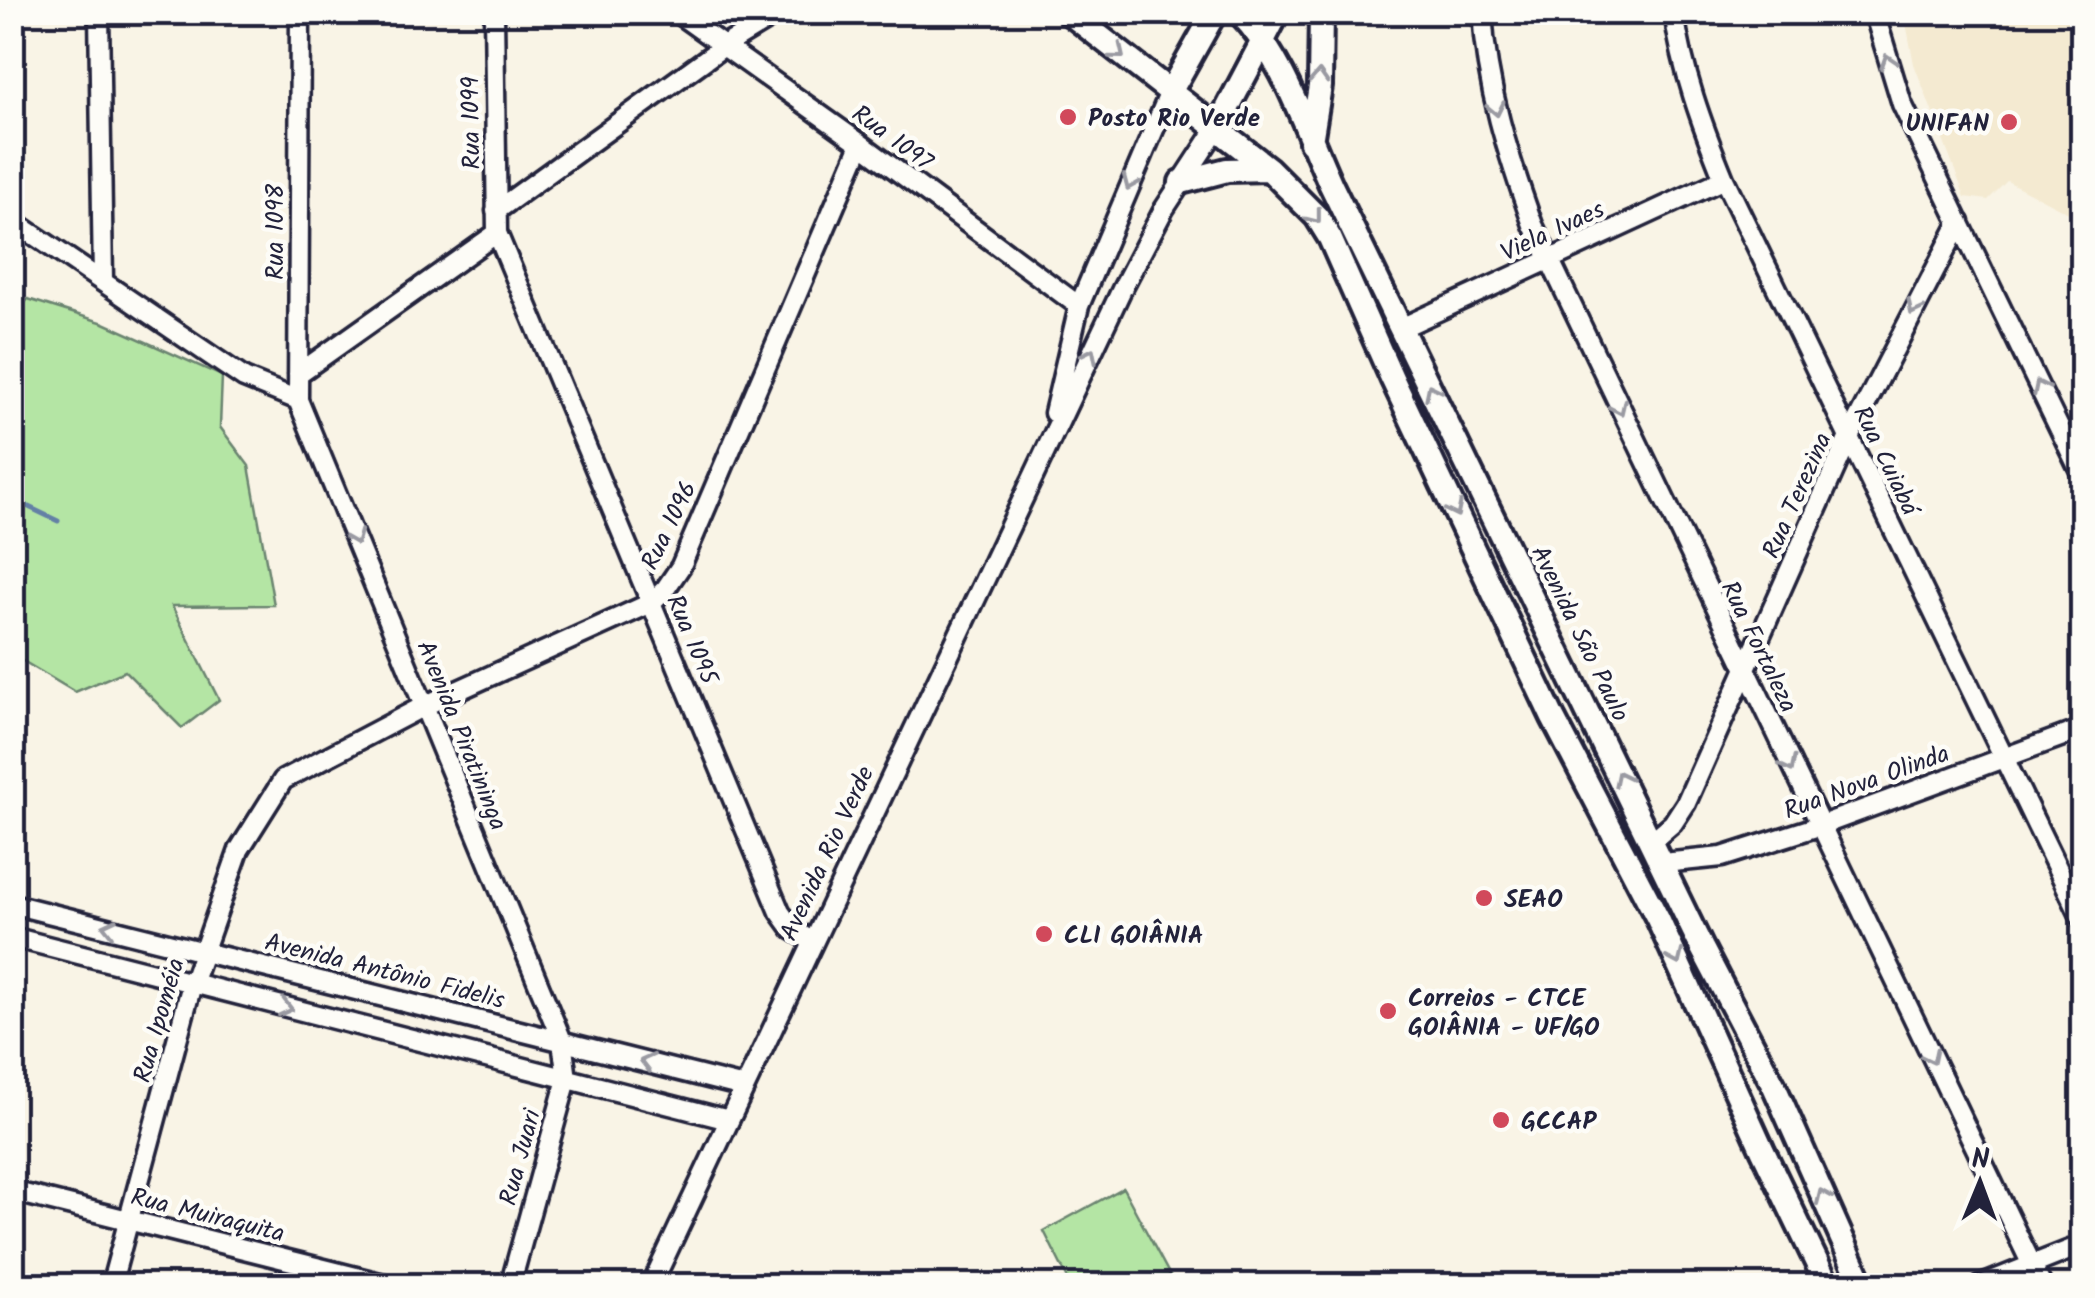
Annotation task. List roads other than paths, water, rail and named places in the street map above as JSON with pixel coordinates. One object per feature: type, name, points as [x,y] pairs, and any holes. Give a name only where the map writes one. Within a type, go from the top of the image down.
[{"type":"main road","points":[[1068,12],[1270,169],[1317,217],[1330,238],[1392,378],[1554,718],[1658,919],[1762,1151],[1828,1286]]},
{"type":"main road","points":[[1169,94],[1214,12]]},
{"type":"main road","name":"Avenida São Paulo","points":[[1239,12],[1263,41],[1702,948],[1774,1086],[1862,1286]]},
{"type":"main road","points":[[1217,128],[1278,12]]},
{"type":"main road","points":[[1311,142],[1320,86],[1321,12]]},
{"type":"main road","points":[[1182,182],[1226,170],[1270,169]]},
{"type":"main road","points":[[1604,814],[1641,856],[1663,863]]},
{"type":"main road","points":[[1658,919],[1672,916],[1702,948]]},
{"type":"street","points":[[99,12],[103,281]]},
{"type":"street","name":"Rua 1098","points":[[300,12],[298,400],[318,448]]},
{"type":"street","name":"Rua 1099","points":[[494,12],[496,233]]},
{"type":"street","name":"Rua 1097","points":[[676,12],[1079,306]]},
{"type":"street","points":[[496,211],[724,46],[780,12]]},
{"type":"street","name":"Rua Fortaleza","points":[[1482,12],[1484,55],[1502,136],[1532,226],[2042,1286]]},
{"type":"street","name":"Rua Cuiabá","points":[[1674,12],[1680,51],[1699,118],[1724,179],[2082,919]]},
{"type":"street","points":[[1874,12],[1902,104],[2082,475]]},
{"type":"street","name":"Avenida Rio Verde","points":[[1047,443],[1079,306],[1169,94]]},
{"type":"street","name":"Avenida Rio Verde","points":[[651,1286],[1047,443],[1138,257],[1217,128]]},
{"type":"street","name":"Rua 1096","points":[[283,780],[424,706],[651,603],[666,588],[680,566],[860,144]]},
{"type":"street","name":"Viela Ivaes","points":[[1401,328],[1724,179]]},
{"type":"street","points":[[12,220],[244,378],[298,400]]},
{"type":"street","name":"Rua Terezina","points":[[1652,842],[1673,823],[1686,803],[1848,437],[1960,222]]},
{"type":"street","points":[[298,374],[496,233]]},
{"type":"street","name":"Rua 1095","points":[[496,233],[780,912],[793,930],[812,940]]},
{"type":"street","name":"Avenida Piratininga","points":[[318,448],[562,1041]]},
{"type":"street","name":"Rua Nova Olinda","points":[[1663,863],[1722,857],[1819,826],[2082,730]]},
{"type":"street","name":"Rua Ipoméia","points":[[111,1286],[192,984],[239,850],[283,780]]},
{"type":"street","name":"Avenida Antônio Fidelis","points":[[12,904],[744,1087]]},
{"type":"street","points":[[12,937],[728,1120]]},
{"type":"street","name":"Rua Juari","points":[[510,1286],[566,1079],[562,1041]]},
{"type":"street","name":"Rua Muiraquita","points":[[12,1191],[392,1286]]},
{"type":"street","points":[[1979,1286],[2082,1245]]},
{"type":"street","points":[[312,1286],[318,1267]]},
{"type":"waterway","points":[[12,499],[58,521]]},
{"type":"place","name":"Posto Rio Verde","points":[[1068,117]]},
{"type":"place","name":"UNIFAN","points":[[2009,122]]},
{"type":"place","name":"SEAO","points":[[1484,898]]},
{"type":"place","name":"CLI GOIÂNIA","points":[[1044,934]]},
{"type":"place","name":"Correios - CTCE GOIÂNIA - UF/GO","points":[[1388,1011]]},
{"type":"place","name":"GCCAP","points":[[1501,1120]]}]
